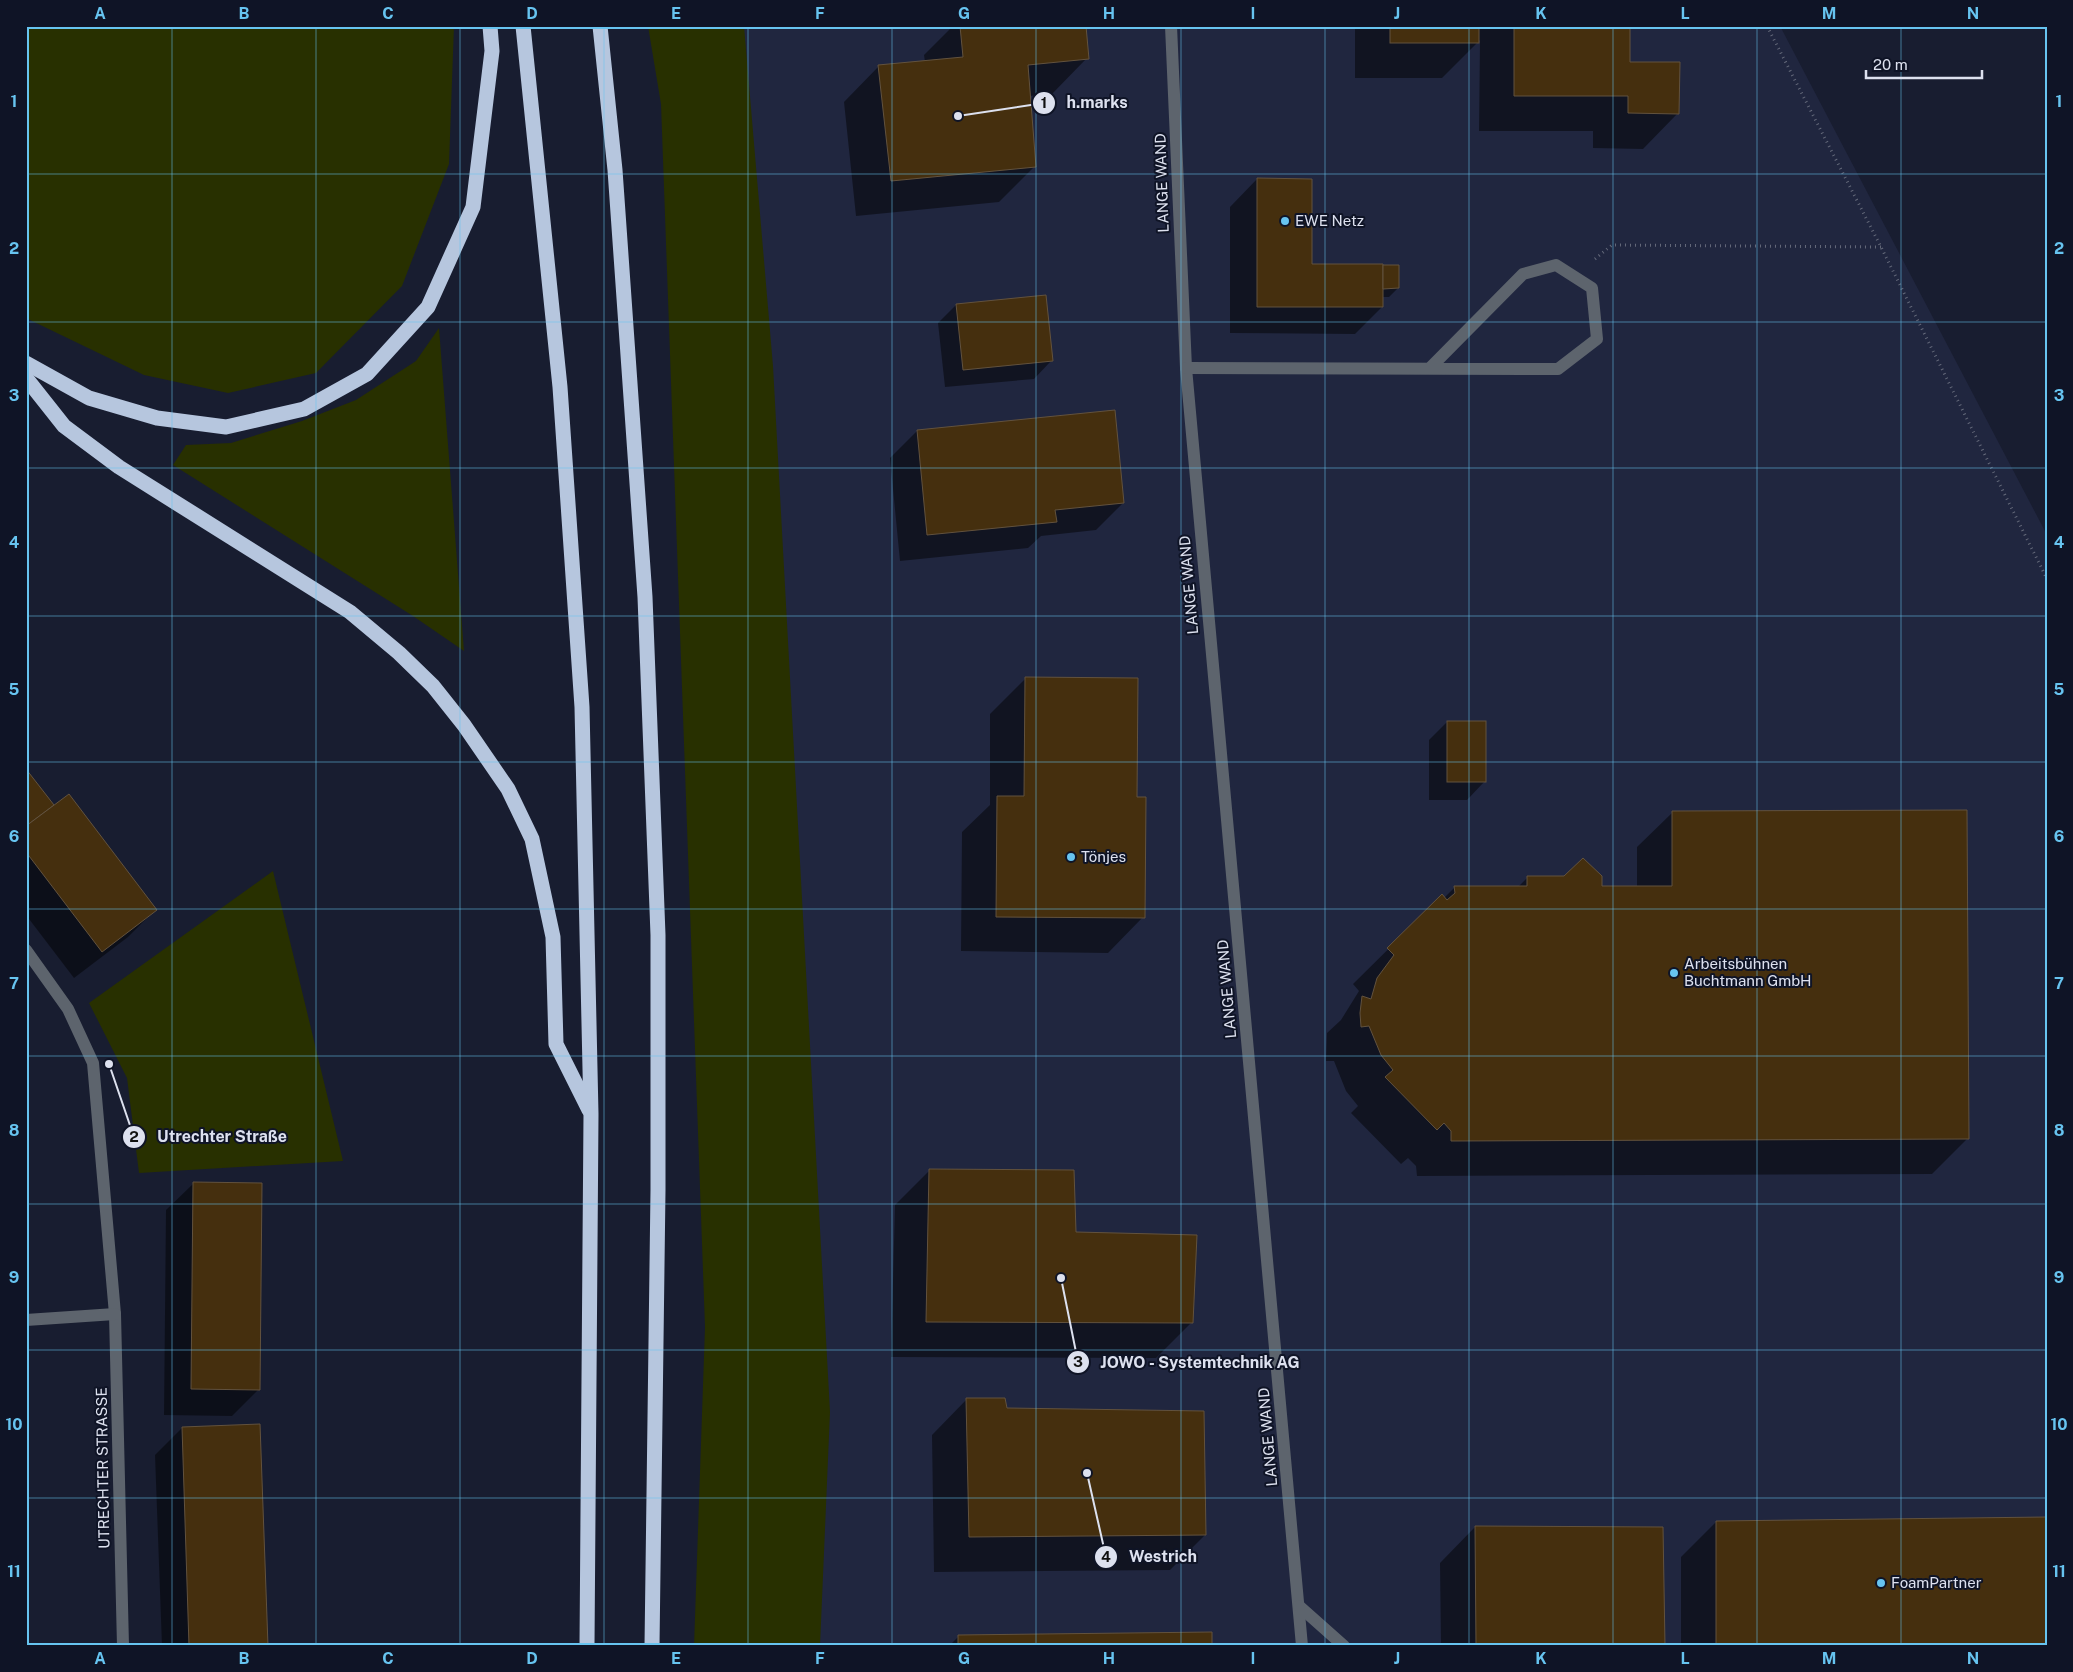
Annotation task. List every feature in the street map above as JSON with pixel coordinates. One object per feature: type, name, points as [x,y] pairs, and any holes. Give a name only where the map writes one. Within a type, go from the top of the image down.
[{"type":"highway","points":[[26,363],[89,398],[157,418],[226,427],[304,409],[367,374],[428,307],[473,207],[492,51],[490,26]]},
{"type":"highway","points":[[522,26],[560,387],[582,707],[591,1114],[587,1646]]},
{"type":"highway","points":[[600,26],[616,170],[645,597],[658,934],[658,1190],[652,1646]]},
{"type":"highway","points":[[26,378],[64,426],[119,468],[350,612],[399,653],[433,686],[464,725],[508,789],[532,839],[553,937],[556,1044],[591,1114]]},
{"type":"street","name":"LANGE WAND","points":[[1171,26],[1186,368],[1302,1646]]},
{"type":"street","points":[[1186,368],[1558,369],[1597,340],[1592,288],[1556,265],[1523,274],[1430,368]]},
{"type":"street","name":"UTRECHTER STRASSE","points":[[26,950],[68,1009],[93,1063],[116,1314],[123,1646]]},
{"type":"street","points":[[26,1320],[116,1314]]},
{"type":"street","points":[[1299,1606],[1344,1646]]},
{"type":"path","points":[[1767,26],[1882,247],[2047,579]]},
{"type":"path","points":[[1574,277],[1612,245],[1882,247]]},
{"type":"shaded area","points":[[684,26],[1780,26],[2047,535],[2047,1646],[771,1646]]},
{"type":"green space","points":[[26,26],[454,26],[449,164],[402,286],[316,373],[228,393],[144,375],[30,320],[26,316]]},
{"type":"green space","points":[[648,26],[744,26],[773,366],[830,1412],[820,1646],[694,1646],[705,1327],[661,104]]},
{"type":"green space","points":[[439,328],[464,651],[413,616],[173,465],[186,445],[231,443],[302,421],[356,400],[416,361]]},
{"type":"green space","points":[[273,871],[343,1161],[139,1173],[127,1078],[89,1003]]},
{"type":"building","points":[[960,26],[1086,26],[1089,59],[1028,65],[1036,167],[891,181],[878,65],[963,57]]},
{"type":"building","points":[[1390,26],[1479,26],[1479,43],[1390,43]]},
{"type":"building","points":[[1514,26],[1630,26],[1630,62],[1680,62],[1679,114],[1628,113],[1628,96],[1514,96]]},
{"type":"building","name":"EWE Netz","points":[[1257,178],[1312,179],[1312,264],[1383,264],[1383,307],[1257,307]]},
{"type":"building","points":[[1383,265],[1399,265],[1399,288],[1383,289]]},
{"type":"building","points":[[1046,295],[1053,361],[963,370],[956,304]]},
{"type":"building","points":[[1115,410],[1124,503],[1055,510],[1057,522],[927,535],[917,430]]},
{"type":"building","name":"Tönjes","points":[[1025,677],[1138,678],[1137,797],[1146,797],[1145,918],[996,917],[997,796],[1024,796]]},
{"type":"building","points":[[1447,721],[1486,721],[1486,782],[1447,782]]},
{"type":"building","points":[[26,769],[54,805],[26,826]]},
{"type":"building","points":[[69,794],[157,910],[102,952],[26,852],[26,826]]},
{"type":"building","name":"Arbeitsbühnen Buchtmann GmbH","points":[[1967,810],[1969,1139],[1451,1141],[1451,1131],[1444,1123],[1437,1130],[1385,1077],[1393,1070],[1381,1055],[1369,1026],[1361,1027],[1362,996],[1371,999],[1377,978],[1394,955],[1387,948],[1442,894],[1447,900],[1455,893],[1454,886],[1527,886],[1527,876],[1564,876],[1583,858],[1602,876],[1602,886],[1672,886],[1672,811]]},
{"type":"building","points":[[929,1169],[1074,1170],[1076,1232],[1197,1235],[1193,1323],[926,1322]]},
{"type":"building","points":[[193,1182],[262,1183],[260,1390],[191,1389]]},
{"type":"building","points":[[966,1398],[1005,1398],[1007,1408],[1204,1411],[1206,1535],[969,1537]]},
{"type":"building","points":[[260,1424],[268,1646],[189,1646],[182,1427]]},
{"type":"building","name":"FoamPartner","points":[[2047,1517],[2047,1646],[1716,1646],[1716,1521]]},
{"type":"building","points":[[1475,1526],[1663,1527],[1665,1646],[1476,1646]]},
{"type":"building","points":[[1212,1632],[1212,1646],[958,1646],[958,1635]]},
{"type":"place","name":"h.marks","points":[[958,116]]},
{"type":"place","name":"EWE Netz","points":[[1285,221]]},
{"type":"place","name":"Tönjes","points":[[1071,857]]},
{"type":"place","name":"Arbeitsbühnen Buchtmann GmbH","points":[[1674,973]]},
{"type":"place","name":"Utrechter Straße","points":[[109,1064]]},
{"type":"place","name":"JOWO ‑ Systemtechnik AG","points":[[1061,1278]]},
{"type":"place","name":"Westrich","points":[[1087,1473]]},
{"type":"place","name":"FoamPartner","points":[[1881,1583]]}]
